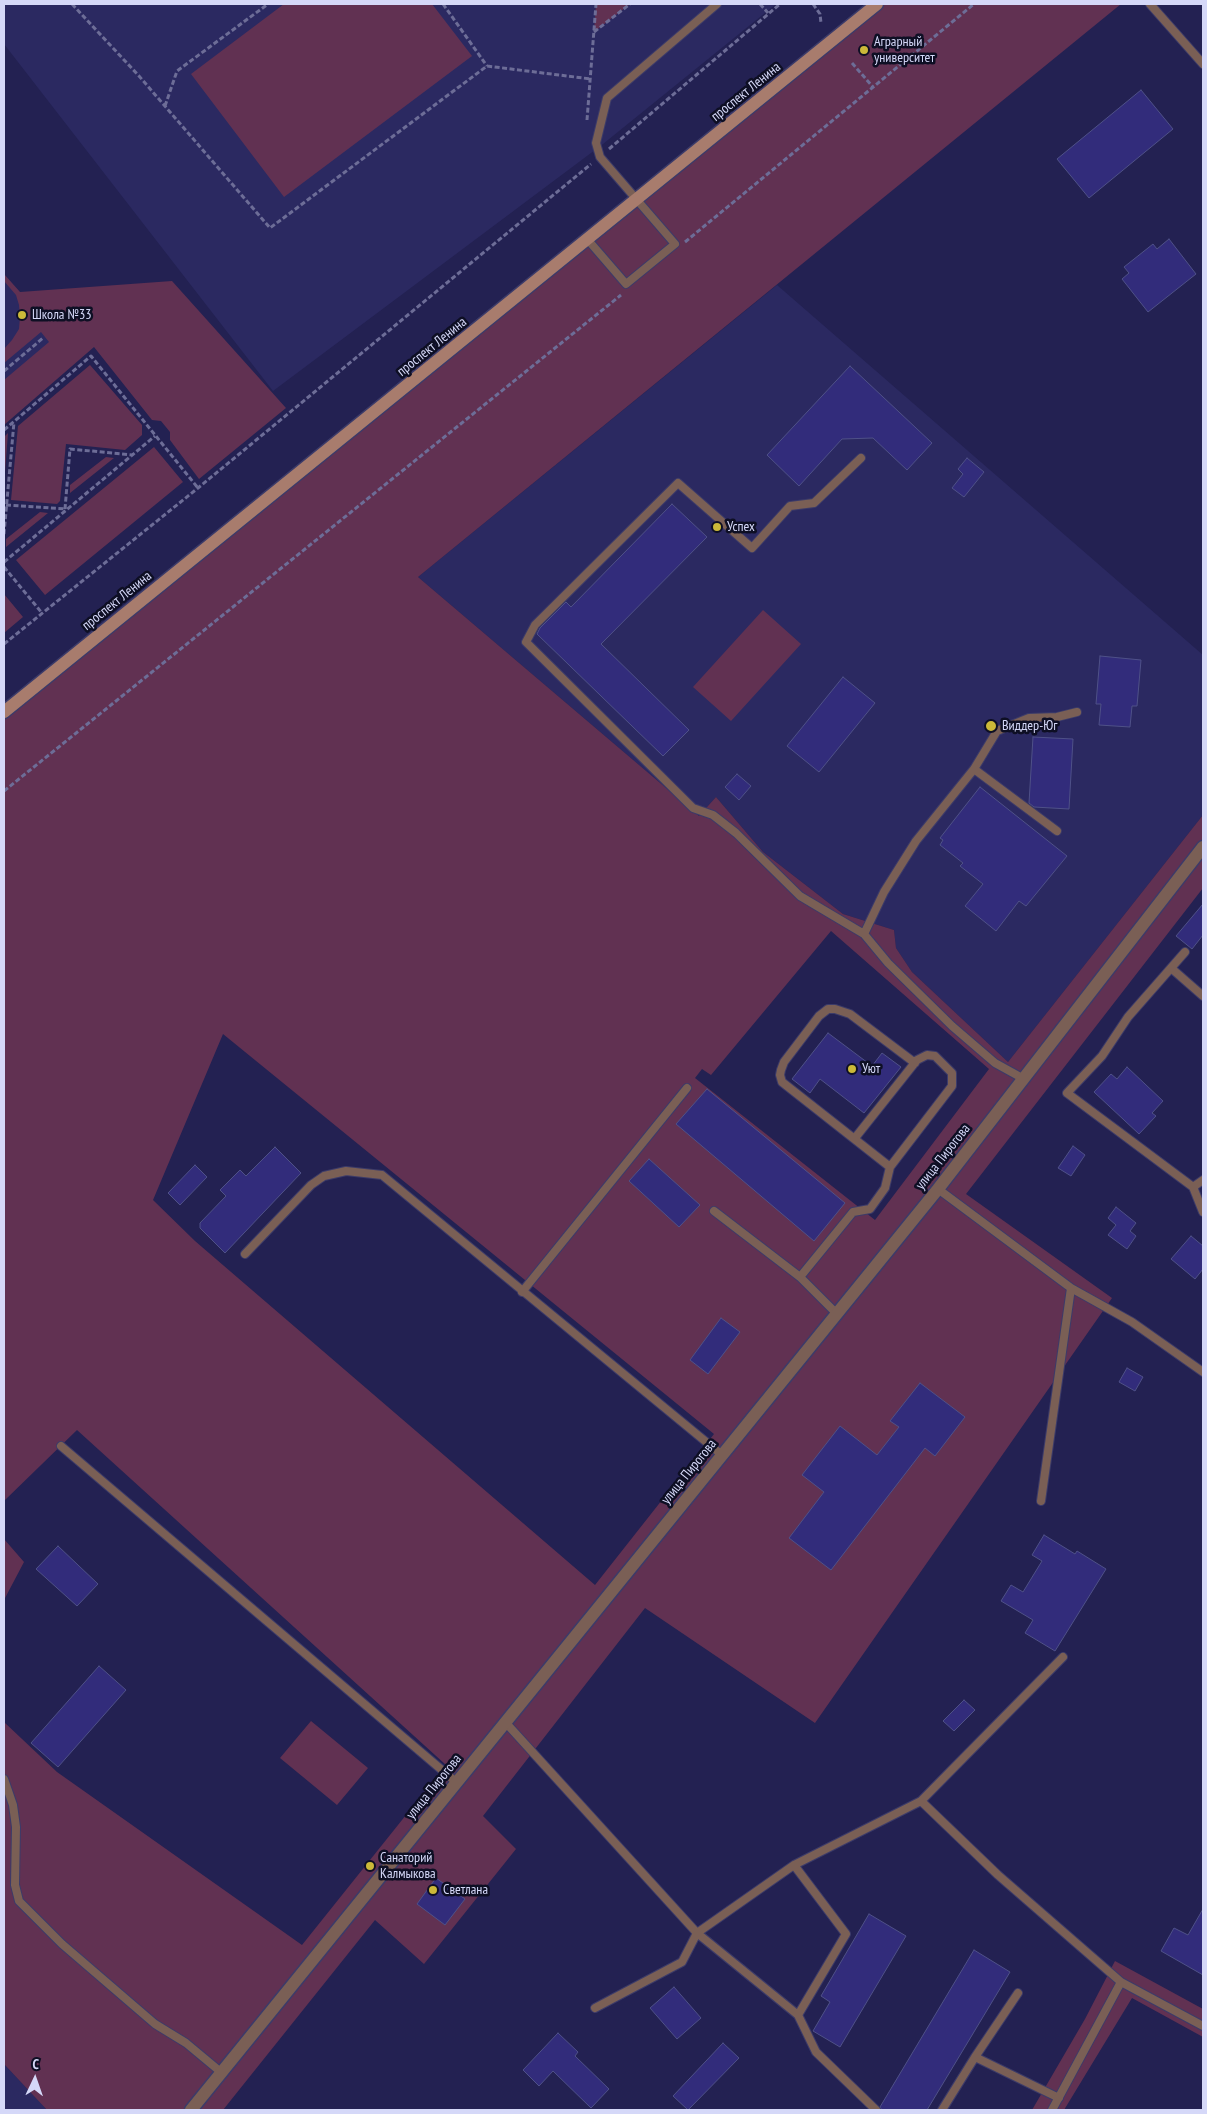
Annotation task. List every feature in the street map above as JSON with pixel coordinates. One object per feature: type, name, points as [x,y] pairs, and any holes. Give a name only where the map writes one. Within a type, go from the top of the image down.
[{"type":"main road","name":"проспект Ленина","points":[[4,712],[877,4]]},
{"type":"street","name":"улица Пирогова","points":[[191,2110],[938,1189],[1203,847]]},
{"type":"lane","points":[[588,240],[626,284],[675,244],[600,157],[596,143],[607,98],[717,4]]},
{"type":"lane","points":[[1150,4],[1203,64]]},
{"type":"lane","points":[[861,458],[814,503],[790,506],[752,548],[678,484],[535,624],[526,642],[693,808],[713,815],[736,833],[800,896],[864,934],[888,964],[952,1026],[996,1063],[1024,1079]]},
{"type":"lane","points":[[864,934],[884,892],[916,841],[974,769],[997,731],[1030,718],[1056,717],[1077,712]]},
{"type":"lane","points":[[974,769],[1057,831]]},
{"type":"lane","points":[[1185,952],[1128,1017],[1102,1056],[1067,1093],[1193,1187],[1203,1212]]},
{"type":"lane","points":[[1171,968],[1203,996]]},
{"type":"lane","points":[[890,1167],[782,1082],[780,1075],[784,1062],[819,1016],[828,1009],[835,1009],[850,1014],[915,1063]]},
{"type":"lane","points":[[800,1277],[854,1212],[870,1209],[886,1188],[890,1167],[952,1086],[952,1073],[935,1056],[927,1054],[915,1063],[855,1138]]},
{"type":"lane","points":[[522,1292],[687,1088]]},
{"type":"lane","points":[[245,1254],[311,1185],[324,1176],[346,1171],[382,1174],[522,1292],[722,1455]]},
{"type":"lane","points":[[1193,1187],[1203,1180]]},
{"type":"lane","points":[[938,1189],[1072,1288],[1132,1322],[1203,1372]]},
{"type":"lane","points":[[714,1211],[800,1277],[836,1313]]},
{"type":"lane","points":[[1042,1501],[1072,1288]]},
{"type":"lane","points":[[61,1446],[456,1782]]},
{"type":"lane","points":[[595,2008],[682,1962],[697,1933],[794,1865],[921,1802],[1063,1657]]},
{"type":"lane","points":[[506,1722],[697,1933],[798,2015],[816,2052],[876,2110]]},
{"type":"lane","points":[[4,1779],[13,1805],[16,1828],[14,1885],[19,1901],[62,1944],[155,2024],[186,2043],[222,2073]]},
{"type":"lane","points":[[921,1802],[998,1875],[1121,1982],[1203,2026]]},
{"type":"lane","points":[[794,1865],[846,1934],[798,2015]]},
{"type":"lane","points":[[1052,2110],[1121,1982]]},
{"type":"lane","points":[[942,2110],[1018,1993]]},
{"type":"lane","points":[[975,2057],[1059,2098]]},
{"type":"path","points":[[72,4],[165,106],[270,228],[487,66],[590,79]]},
{"type":"path","points":[[165,106],[177,71],[268,4]]},
{"type":"path","points":[[443,4],[487,66]]},
{"type":"path","points":[[587,126],[596,4]]},
{"type":"path","points":[[594,32],[630,4]]},
{"type":"path","points":[[760,4],[768,13]]},
{"type":"path","points":[[4,644],[198,488],[600,157],[780,4]]},
{"type":"path","points":[[813,4],[820,14],[821,23]]},
{"type":"path","points":[[683,243],[974,4]]},
{"type":"path","points":[[852,63],[873,87]]},
{"type":"path","points":[[4,791],[623,293]]},
{"type":"path","points":[[4,372],[43,338]]},
{"type":"path","points":[[4,430],[91,356],[198,488]]},
{"type":"path","points":[[4,534],[14,422]]},
{"type":"path","points":[[4,562],[156,436]]},
{"type":"path","points":[[66,509],[70,449],[133,455]]},
{"type":"path","points":[[6,505],[66,509]]},
{"type":"path","points":[[4,567],[42,613]]},
{"type":"shaded area","points":[[4,4],[776,4],[603,144],[273,391],[4,44]]},
{"type":"shaded area","points":[[284,4],[432,4],[472,56],[284,197],[191,74]]},
{"type":"shaded area","points":[[596,4],[630,4],[594,32]]},
{"type":"shaded area","points":[[877,4],[1121,4],[418,577],[699,816],[716,797],[763,852],[843,914],[894,930],[896,948],[912,972],[1008,1062],[1203,815],[1203,888],[966,1194],[1112,1298],[815,1723],[645,1608],[483,1816],[516,1849],[424,1964],[375,1920],[223,2110],[47,2110],[4,2064],[4,1722],[57,1772],[302,1945],[446,1765],[77,1430],[4,1501],[4,712]],"holes":[[[831,931],[989,1069],[875,1220],[695,1078],[702,1069],[711,1075]],[[223,1034],[714,1434],[595,1585],[195,1241],[153,1200]]]},
{"type":"shaded area","name":"Школа №33","points":[[4,274],[75,356],[4,416]]},
{"type":"shaded area","points":[[4,274],[20,292],[172,281],[286,408],[199,479],[170,440],[170,432],[161,421],[152,420],[94,347],[4,425],[4,380],[49,342],[41,332],[4,363],[4,349],[19,329],[20,317],[16,295],[4,281]]},
{"type":"shaded area","points":[[777,285],[1203,655],[1203,815],[1008,1062],[912,972],[896,948],[894,930],[843,914],[763,852],[716,797],[699,816],[418,577]]},
{"type":"shaded area","points":[[90,365],[142,425],[142,435],[125,450],[66,444],[60,501],[57,504],[11,500],[18,426]]},
{"type":"shaded area","points":[[8,433],[4,485],[4,437]]},
{"type":"shaded area","points":[[154,447],[183,482],[45,595],[16,560]]},
{"type":"shaded area","points":[[106,457],[114,458],[70,493],[70,485]]},
{"type":"shaded area","points":[[40,512],[48,513],[6,547],[6,539]]},
{"type":"shaded area","points":[[4,594],[23,617],[4,633]]},
{"type":"shaded area","points":[[763,610],[801,644],[731,721],[693,687]]},
{"type":"shaded area","points":[[4,1539],[24,1562],[4,1600]]},
{"type":"shaded area","points":[[311,1721],[368,1768],[337,1805],[280,1758]]},
{"type":"shaded area","points":[[1115,1961],[1203,2009],[1203,2037],[1132,1998],[1064,2110],[1032,2110],[1085,2019]]},
{"type":"shaded area","points":[[4,2064],[47,2110],[4,2110]]},
{"type":"building","points":[[1141,90],[1173,129],[1089,198],[1057,159]]},
{"type":"building","points":[[1169,239],[1196,274],[1148,312],[1122,279],[1129,273],[1124,267],[1153,244],[1157,249]]},
{"type":"building","points":[[850,366],[932,443],[907,470],[873,438],[842,439],[799,486],[767,455]]},
{"type":"building","points":[[967,458],[984,472],[964,497],[952,488],[963,474],[958,469]]},
{"type":"building","points":[[672,504],[707,537],[601,644],[689,730],[663,756],[537,634],[540,628],[566,602],[571,607]]},
{"type":"building","points":[[1100,656],[1141,660],[1137,706],[1132,706],[1130,727],[1099,725],[1101,704],[1096,704]]},
{"type":"building","points":[[843,677],[875,703],[819,772],[787,746]]},
{"type":"building","points":[[1033,737],[1073,739],[1069,809],[1034,807],[1029,803]]},
{"type":"building","points":[[737,774],[751,786],[739,800],[725,787]]},
{"type":"building","points":[[980,787],[1067,856],[1026,906],[1019,901],[996,931],[965,906],[983,884],[960,866],[963,863],[940,845],[943,840],[940,838]]},
{"type":"building","points":[[1203,904],[1203,935],[1192,949],[1176,936]]},
{"type":"building","points":[[828,1033],[872,1066],[882,1053],[901,1067],[864,1113],[820,1079],[810,1093],[792,1079]]},
{"type":"building","points":[[1127,1067],[1163,1101],[1152,1113],[1156,1116],[1139,1134],[1094,1092],[1111,1074],[1117,1079]]},
{"type":"building","points":[[707,1089],[845,1203],[814,1241],[676,1124]]},
{"type":"building","points":[[1073,1146],[1085,1155],[1071,1176],[1058,1168]]},
{"type":"building","points":[[275,1147],[301,1173],[225,1253],[200,1228],[200,1223],[226,1196],[220,1190],[240,1170],[246,1176]]},
{"type":"building","points":[[649,1159],[700,1205],[679,1227],[629,1181]]},
{"type":"building","points":[[195,1165],[207,1177],[180,1205],[168,1193]]},
{"type":"building","points":[[1116,1207],[1136,1223],[1130,1231],[1136,1236],[1127,1249],[1108,1235],[1116,1225],[1108,1218]]},
{"type":"building","points":[[1191,1236],[1203,1246],[1203,1269],[1195,1279],[1171,1259]]},
{"type":"building","points":[[721,1318],[740,1332],[708,1374],[690,1360]]},
{"type":"building","points":[[1127,1368],[1143,1377],[1135,1391],[1119,1382]]},
{"type":"building","points":[[920,1383],[965,1417],[935,1456],[925,1448],[831,1570],[789,1538],[824,1492],[802,1475],[840,1426],[877,1455],[899,1427],[890,1421]]},
{"type":"building","points":[[1044,1535],[1075,1554],[1077,1551],[1106,1569],[1055,1651],[1025,1633],[1033,1620],[1001,1601],[1011,1585],[1023,1592],[1042,1561],[1032,1555]]},
{"type":"building","points":[[58,1546],[98,1584],[77,1606],[36,1569]]},
{"type":"building","points":[[99,1666],[126,1690],[58,1767],[31,1743]]},
{"type":"building","points":[[964,1700],[975,1710],[954,1731],[943,1721]]},
{"type":"building","points":[[436,1878],[465,1899],[445,1925],[417,1904]]},
{"type":"building","points":[[1203,1909],[1203,1975],[1161,1951],[1174,1928],[1188,1935]]},
{"type":"building","points":[[869,1914],[906,1936],[840,2047],[813,2031],[830,2002],[821,1996]]},
{"type":"building","points":[[974,1950],[1010,1972],[927,2110],[882,2110],[880,2107]]},
{"type":"building","points":[[674,1987],[701,2018],[677,2039],[650,2008]]},
{"type":"building","points":[[558,2033],[578,2052],[575,2056],[609,2089],[591,2108],[553,2071],[539,2086],[523,2070]]},
{"type":"building","points":[[723,2043],[739,2058],[688,2110],[673,2096]]},
{"type":"place","name":"Аграрный университет","points":[[864,50]]},
{"type":"place","name":"Школа №33","points":[[22,315]]},
{"type":"place","name":"Успех","points":[[717,527]]},
{"type":"place","name":"Виддер-Юг","points":[[991,726]]},
{"type":"place","name":"Уют","points":[[852,1069]]},
{"type":"place","name":"Санаторий Калмыкова","points":[[370,1866]]},
{"type":"place","name":"Светлана","points":[[433,1890]]}]
